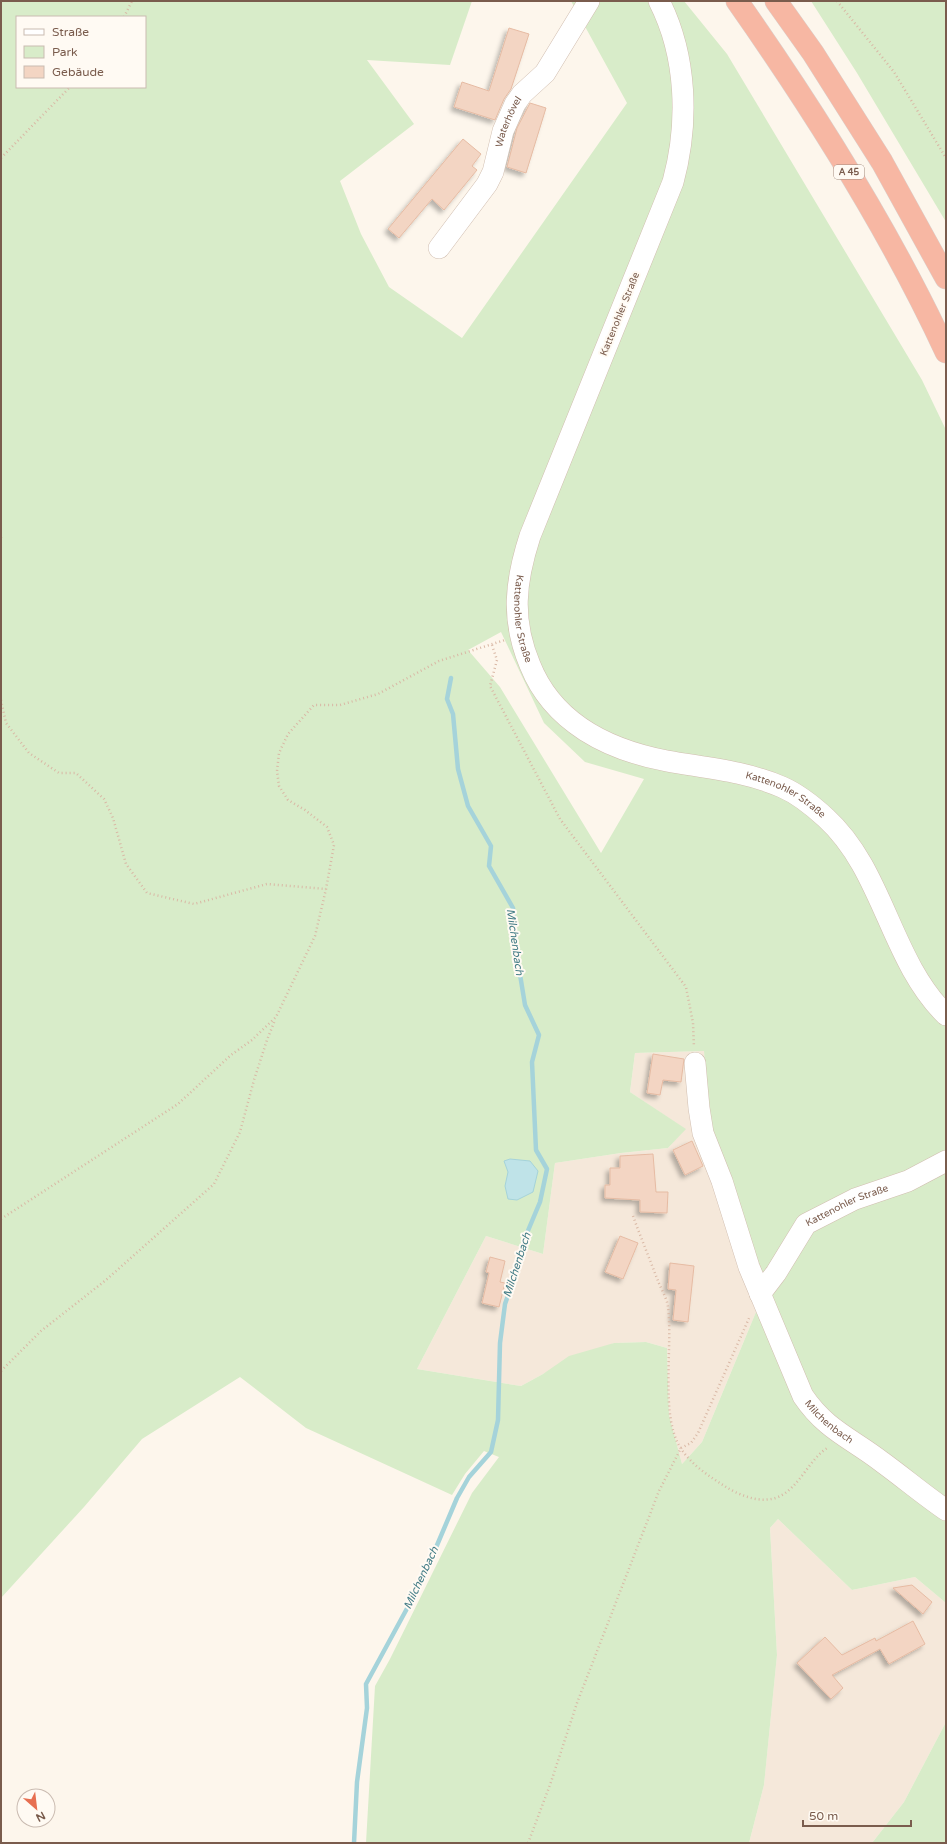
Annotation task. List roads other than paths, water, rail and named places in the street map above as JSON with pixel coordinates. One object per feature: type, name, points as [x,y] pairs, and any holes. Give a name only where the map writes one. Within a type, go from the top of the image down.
[{"type":"highway","name":"A 45","points":[[737,1],[785,69],[860,191],[922,301],[946,352]]},
{"type":"highway","points":[[776,1],[813,53],[882,162],[946,278]]},
{"type":"street","name":"Waterhövel","points":[[439,248],[487,184],[493,172],[503,131],[515,104],[522,94],[545,73],[589,1]]},
{"type":"street","name":"Kattenohler Straße","points":[[660,1],[672,34],[681,78],[683,132],[680,158],[673,182],[536,522],[523,559],[516,599],[517,617],[522,642],[532,672],[547,696],[569,720],[594,737],[621,749],[635,753],[667,761],[731,771],[768,782],[797,796],[826,818],[844,836],[855,852],[906,960],[934,1003],[946,1015]]},
{"type":"street","points":[[695,1063],[699,1108],[704,1133],[722,1181],[749,1267],[760,1294]]},
{"type":"street","name":"Kattenohler Straße","points":[[760,1294],[776,1273],[806,1224],[855,1199],[908,1181],[946,1160]]},
{"type":"street","name":"Milchenbach","points":[[760,1294],[803,1396],[812,1410],[824,1422],[861,1446],[946,1510]]},
{"type":"water","points":[[510,1159],[530,1161],[538,1171],[533,1192],[517,1200],[508,1199],[505,1186],[508,1172],[504,1161]]},
{"type":"waterway","name":"Milchenbach","points":[[354,1843],[357,1782],[367,1708],[366,1684],[410,1603],[432,1557],[457,1498],[469,1477],[491,1452],[498,1420],[500,1343],[505,1304],[527,1233],[540,1202],[547,1169],[536,1150],[532,1062],[539,1035],[525,1005],[516,950],[513,908],[489,866],[491,846],[468,806],[458,769],[453,714],[447,699],[451,678]]}]
